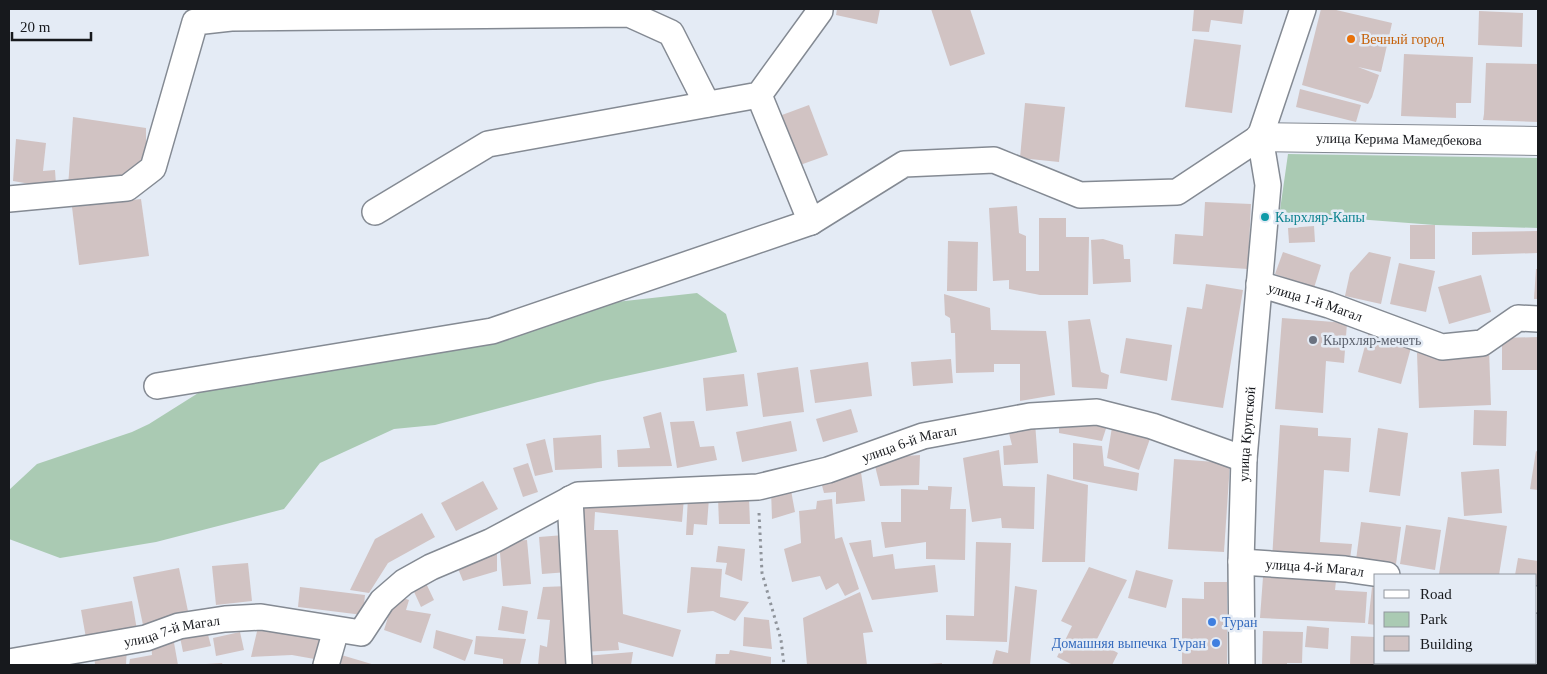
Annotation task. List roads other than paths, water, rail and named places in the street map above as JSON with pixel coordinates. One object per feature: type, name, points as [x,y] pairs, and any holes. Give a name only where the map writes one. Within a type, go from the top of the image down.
[{"type":"street","points":[[375,212],[488,144],[759,95],[820,9]]},
{"type":"street","points":[[157,386],[492,331],[811,222],[904,164],[994,160],[1080,195],[1176,192],[1260,138],[1303,9]]},
{"type":"street","points":[[9,198],[127,188],[153,168],[194,22],[231,18],[629,14],[671,33],[707,104]]},
{"type":"street","points":[[759,95],[811,222]]},
{"type":"street","name":"улица Керима Мамедбекова","points":[[1260,138],[1538,141]]},
{"type":"street","name":"улица Крупской","points":[[1242,665],[1241,562],[1244,459],[1268,185],[1260,138]]},
{"type":"street","name":"улица 1-й Магал","points":[[1259,284],[1329,305],[1442,347],[1482,343],[1518,318],[1538,318]]},
{"type":"street","name":"улица 6-й Магал","points":[[570,499],[578,495],[602,493],[758,487],[828,470],[923,436],[1030,416],[1097,412],[1152,426],[1244,459]]},
{"type":"street","points":[[570,499],[579,665]]},
{"type":"street","name":"улица 7-й Магал","points":[[9,662],[146,638],[179,626],[225,619],[261,617],[361,633],[382,601],[404,582],[432,567],[490,542],[570,499]]},
{"type":"street","name":"улица 4-й Магал","points":[[1241,562],[1345,569],[1380,574]]},
{"type":"street","points":[[326,665],[336,630]]},
{"type":"place","name":"Вечный город","points":[[1351,39]]},
{"type":"place","name":"Кырхляр-Капы","points":[[1265,217]]},
{"type":"place","name":"Кырхляр-мечеть","points":[[1313,340]]},
{"type":"place","name":"Туран","points":[[1212,622]]},
{"type":"place","name":"Домашняя выпечка Туран","points":[[1216,643]]}]
